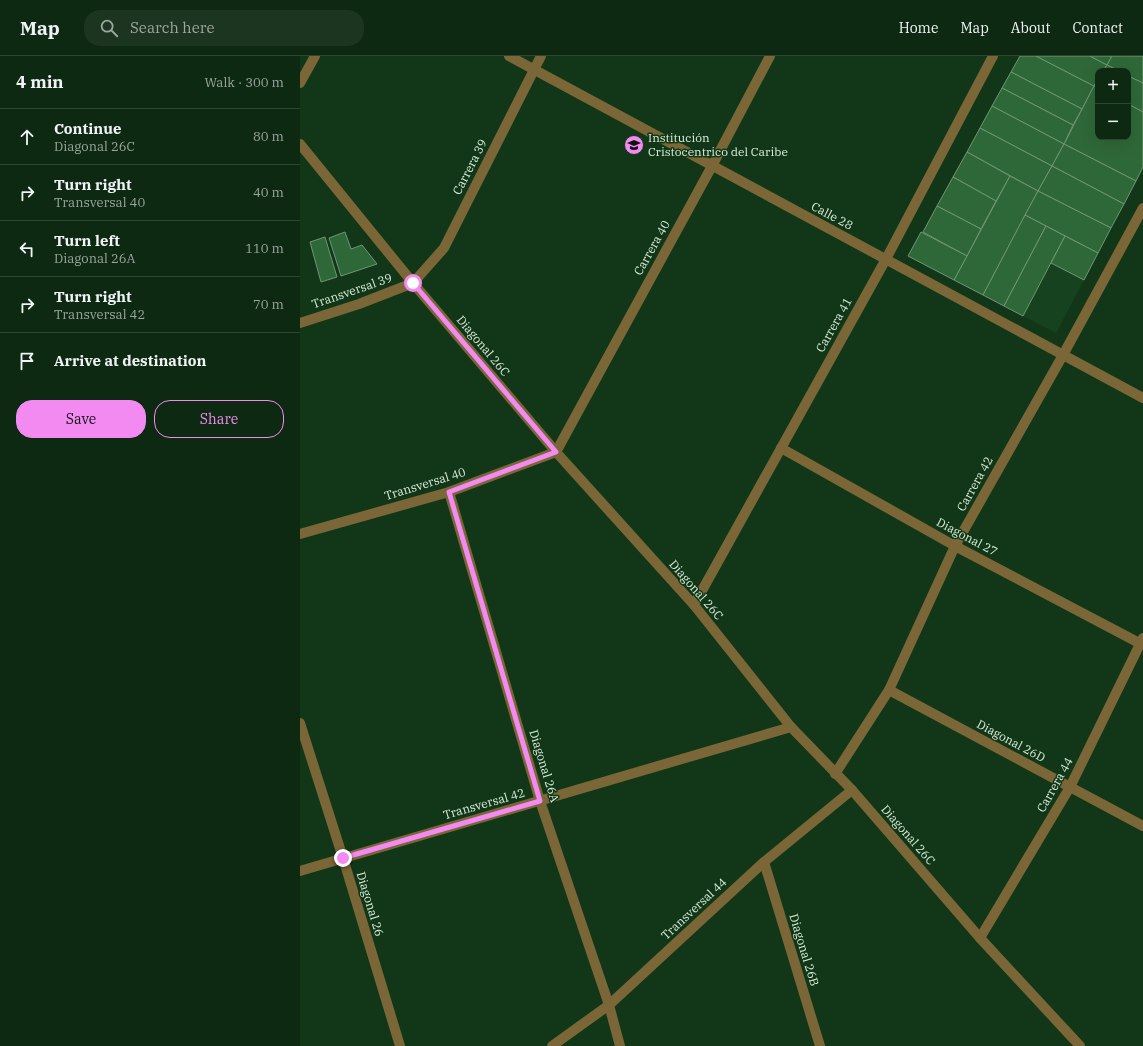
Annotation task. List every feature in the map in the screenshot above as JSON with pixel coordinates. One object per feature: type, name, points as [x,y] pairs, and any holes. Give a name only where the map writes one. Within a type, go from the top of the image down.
[{"type":"street","points":[[300,83],[315,56]]},
{"type":"street","name":"Calle 28","points":[[509,56],[1143,398]]},
{"type":"street","name":"Carrera 39","points":[[413,283],[444,248],[541,56]]},
{"type":"street","name":"Carrera 40","points":[[556,452],[712,166],[770,56]]},
{"type":"street","name":"Carrera 41","points":[[694,605],[886,259],[993,56]]},
{"type":"street","name":"Diagonal 26C","points":[[300,144],[413,283],[556,452],[694,605],[791,728],[852,790],[980,938],[1080,1046]]},
{"type":"street","name":"Carrera 42","points":[[835,774],[889,690],[955,546],[1063,355],[1143,208]]},
{"type":"street","name":"Transversal 39","points":[[300,323],[360,304],[413,283]]},
{"type":"street","name":"Diagonal 27","points":[[781,448],[955,546],[1142,642]]},
{"type":"street","name":"Transversal 40","points":[[300,534],[449,492],[556,452]]},
{"type":"street","name":"Diagonal 26A","points":[[449,492],[540,801],[609,1005],[620,1046]]},
{"type":"street","name":"Carrera 44","points":[[980,938],[1070,787],[1142,642]]},
{"type":"street","name":"Diagonal 26D","points":[[889,690],[1143,826]]},
{"type":"street","name":"Diagonal 26","points":[[300,723],[400,1046]]},
{"type":"street","name":"Transversal 42","points":[[300,871],[791,728]]},
{"type":"street","name":"Transversal 44","points":[[552,1046],[609,1005],[764,862],[852,790]]},
{"type":"street","name":"Diagonal 26B","points":[[764,862],[820,1046]]},
{"type":"shaded area","points":[[1051,263],[1084,280],[1056,333],[1023,316]]},
{"type":"building","points":[[1020,56],[1036,56],[1094,86],[1082,109],[1011,72]]},
{"type":"building","points":[[1036,56],[1090,56],[1107,65],[1105,68],[1095,68],[1094,86]]},
{"type":"building","points":[[1090,56],[1112,56],[1107,65]]},
{"type":"building","points":[[1112,56],[1143,56],[1143,83],[1131,77],[1131,68],[1113,68],[1107,65]]},
{"type":"building","points":[[1107,65],[1113,68],[1105,68]]},
{"type":"building","points":[[1011,72],[1082,109],[1073,125],[1002,88]]},
{"type":"building","points":[[1131,77],[1143,83],[1143,112],[1131,106]]},
{"type":"building","points":[[1094,86],[1095,140],[1131,140],[1131,106],[1143,112],[1143,167],[1136,181],[1064,144]]},
{"type":"building","points":[[1002,88],[1073,125],[1064,144],[992,106]]},
{"type":"building","points":[[992,106],[1064,144],[1052,166],[980,128]]},
{"type":"building","points":[[980,128],[1052,166],[1038,191],[967,152]]},
{"type":"building","points":[[1064,144],[1136,181],[1124,204],[1052,166]]},
{"type":"building","points":[[967,152],[1010,176],[996,201],[953,177]]},
{"type":"building","points":[[1052,166],[1124,204],[1111,228],[1038,191]]},
{"type":"building","points":[[1010,176],[1038,191],[983,295],[954,280]]},
{"type":"building","points":[[953,177],[996,201],[981,229],[937,206]]},
{"type":"building","points":[[1038,191],[1111,228],[1098,253],[1025,215]]},
{"type":"building","points":[[937,206],[981,229],[967,256],[923,232]]},
{"type":"building","points":[[1025,215],[1046,226],[1004,306],[983,295]]},
{"type":"building","points":[[1046,226],[1065,236],[1023,316],[1004,306]]},
{"type":"building","points":[[345,232],[351,249],[362,245],[377,264],[341,276],[329,238]]},
{"type":"building","points":[[921,232],[967,256],[954,280],[908,256]]},
{"type":"building","points":[[1065,236],[1098,253],[1084,280],[1051,263]]},
{"type":"building","points":[[325,237],[337,277],[321,282],[310,242]]},
{"type":"place","name":"Institución Cristocentrico del Caribe","points":[[634,145]]},
{"type":"route","points":[[343,858],[540,801],[449,492],[556,452],[413,283]]}]
